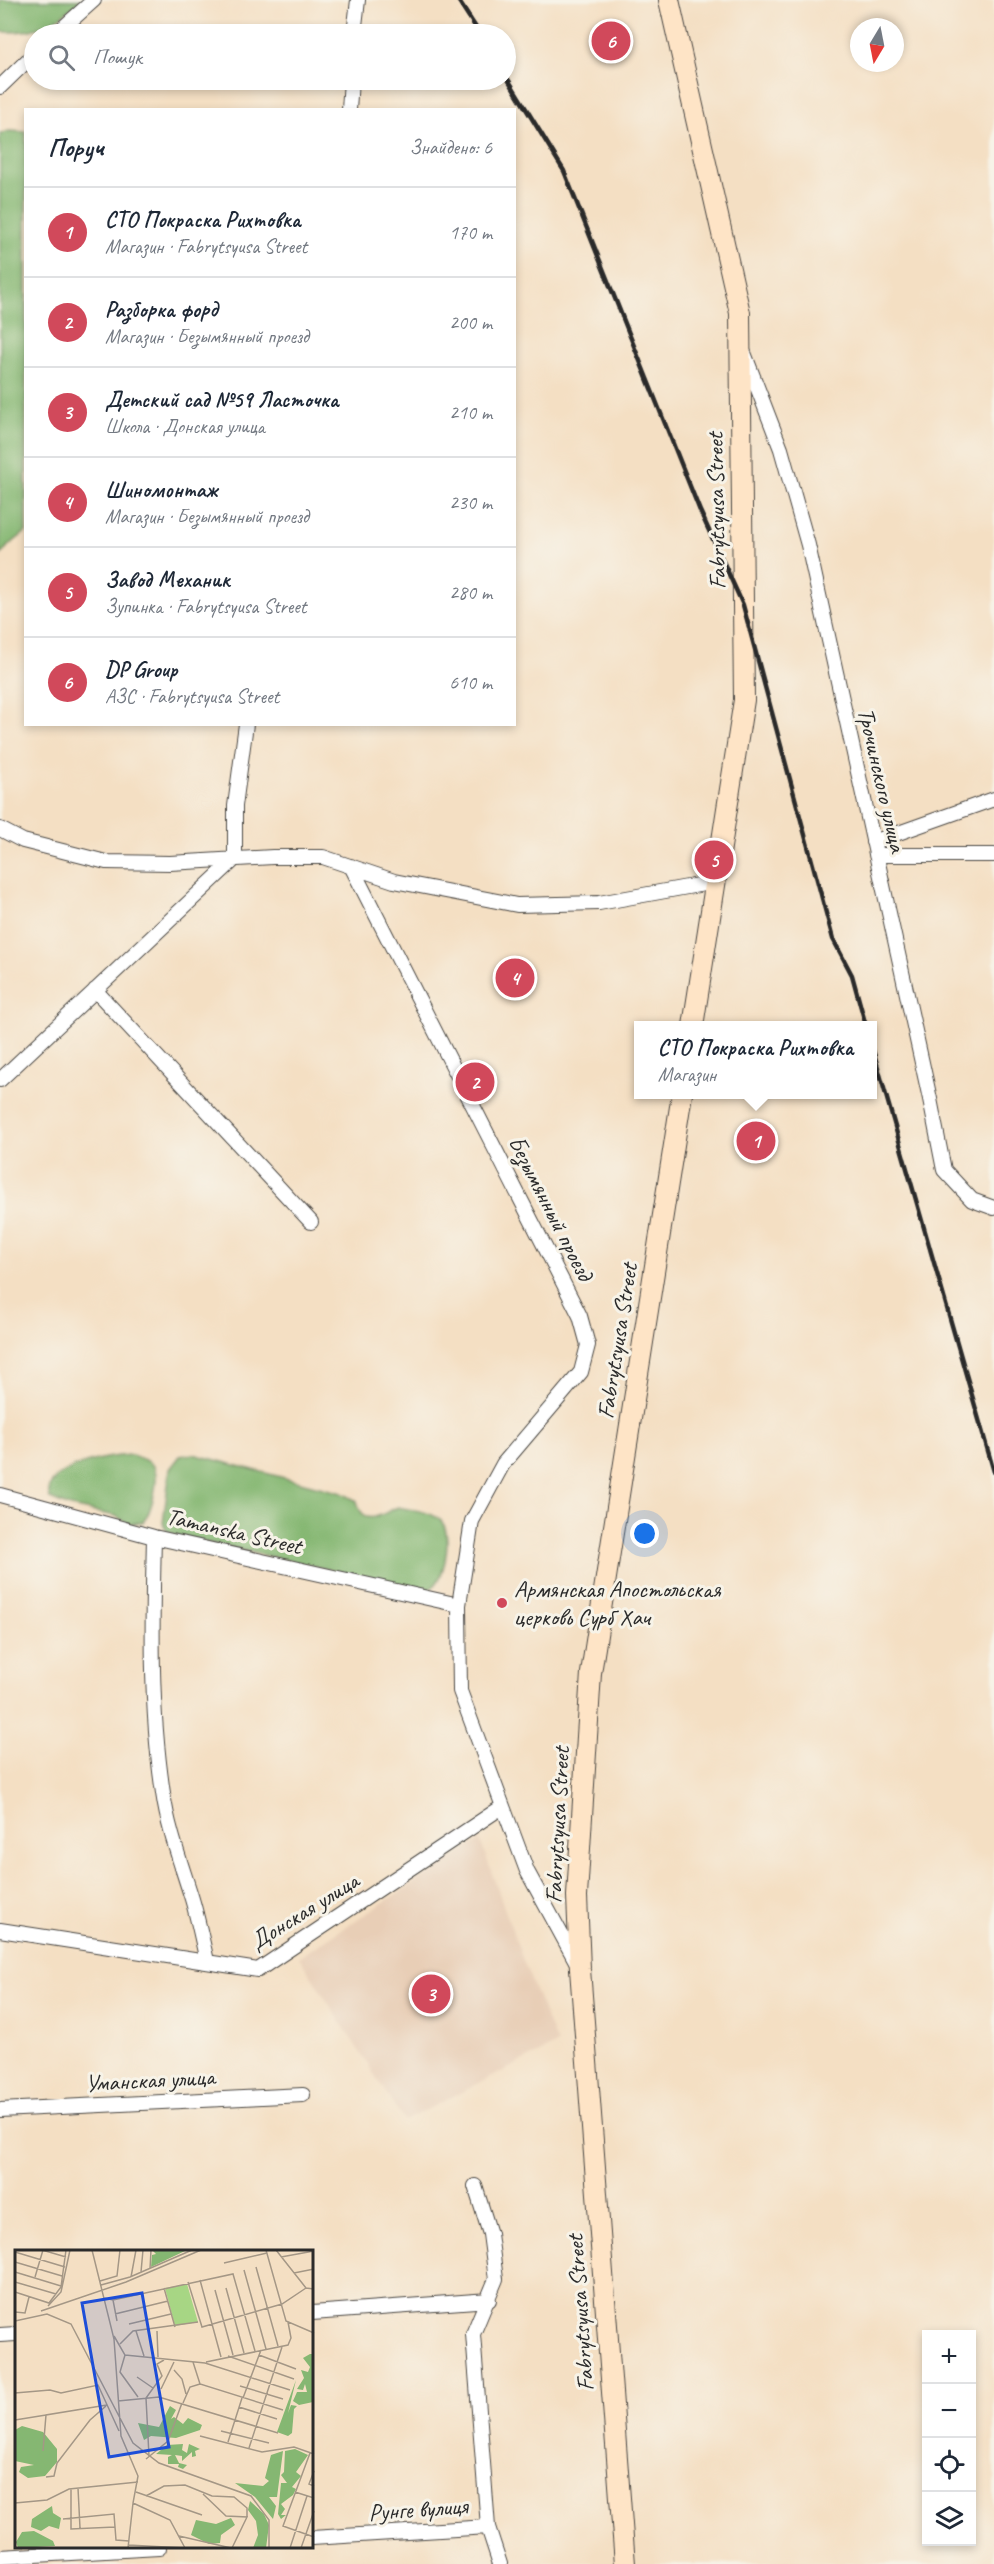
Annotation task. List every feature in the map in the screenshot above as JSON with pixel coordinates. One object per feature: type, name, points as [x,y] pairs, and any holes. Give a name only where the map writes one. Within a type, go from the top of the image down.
[{"type":"main road","name":"Fabrytsyusa Street","points":[[669,0],[740,313],[744,700],[694,1021]]},
{"type":"main road","name":"Fabrytsyusa Street","points":[[625,2564],[580,1969],[577,1896],[591,1673],[681,1099]]},
{"type":"street","points":[[67,24],[94,0]]},
{"type":"street","points":[[355,24],[358,0]]},
{"type":"street","points":[[0,87],[24,64]]},
{"type":"street","points":[[349,108],[350,90]]},
{"type":"street","name":"Трочинского улица","points":[[740,342],[781,449],[808,545],[944,1170],[972,1200],[994,1208]]},
{"type":"street","points":[[0,1080],[235,859],[235,806],[246,726]]},
{"type":"street","points":[[874,849],[994,799]]},
{"type":"street","points":[[0,829],[23,841],[106,862],[170,863],[323,857],[394,881],[518,905],[599,903],[715,882]]},
{"type":"street","points":[[874,849],[994,855]]},
{"type":"street","name":"Безымянный проезд","points":[[351,866],[580,1316],[588,1345],[581,1372],[503,1464],[472,1521],[459,1605],[460,1691],[527,1871],[580,1969]]},
{"type":"street","points":[[94,990],[311,1222]]},
{"type":"street","name":"Tamanska Street","points":[[0,1496],[154,1537],[459,1605]]},
{"type":"street","points":[[154,1537],[152,1625],[154,1711],[162,1783],[175,1850],[192,1900],[207,1961]]},
{"type":"street","name":"Донская улица","points":[[0,1930],[258,1970],[502,1807]]},
{"type":"street","name":"Уманская улица","points":[[0,2110],[303,2095]]},
{"type":"street","points":[[475,2186],[490,2234],[496,2278],[489,2300],[473,2334],[488,2527]]},
{"type":"street","points":[[314,2313],[489,2300]]},
{"type":"street","points":[[0,2336],[15,2334]]},
{"type":"street","name":"Рунге вулиця","points":[[314,2538],[488,2527],[500,2564]]},
{"type":"street","points":[[0,2558],[130,2549]]},
{"type":"shaded area","points":[[480,1840],[524,1963],[557,2044],[404,2121],[299,1957]]},
{"type":"green space","points":[[0,0],[81,0],[48,24],[24,24],[24,31],[0,32]]},
{"type":"green space","points":[[9,131],[24,132],[24,534],[8,546],[0,556],[0,134]]},
{"type":"green space","points":[[193,1454],[342,1493],[357,1501],[360,1510],[369,1517],[381,1515],[398,1507],[435,1516],[443,1524],[447,1541],[445,1562],[439,1579],[435,1585],[423,1590],[177,1536],[167,1531],[163,1523],[170,1469],[180,1456]]},
{"type":"green space","points":[[132,1455],[149,1462],[155,1471],[154,1495],[143,1522],[129,1524],[116,1516],[70,1507],[50,1499],[50,1488],[55,1479],[66,1471],[94,1461]]},
{"type":"railway","points":[[458,0],[474,24]]},
{"type":"railway","points":[[515,90],[564,171],[700,511],[743,605],[833,939],[852,975],[865,1021]]},
{"type":"railway","points":[[877,1064],[994,1472]]},
{"type":"place","name":"DP Group","points":[[611,41]]},
{"type":"place","name":"Завод Механик","points":[[714,860]]},
{"type":"place","name":"Шиномонтаж","points":[[515,978]]},
{"type":"place","name":"Разборка форд","points":[[475,1082]]},
{"type":"place","name":"СТО Покраска Рихтовка","points":[[756,1141]]},
{"type":"place","name":"Армянская Апостольская церковь Сурб Хач","points":[[502,1603]]},
{"type":"place","name":"Детский сад №59 Ласточка","points":[[431,1994]]}]
